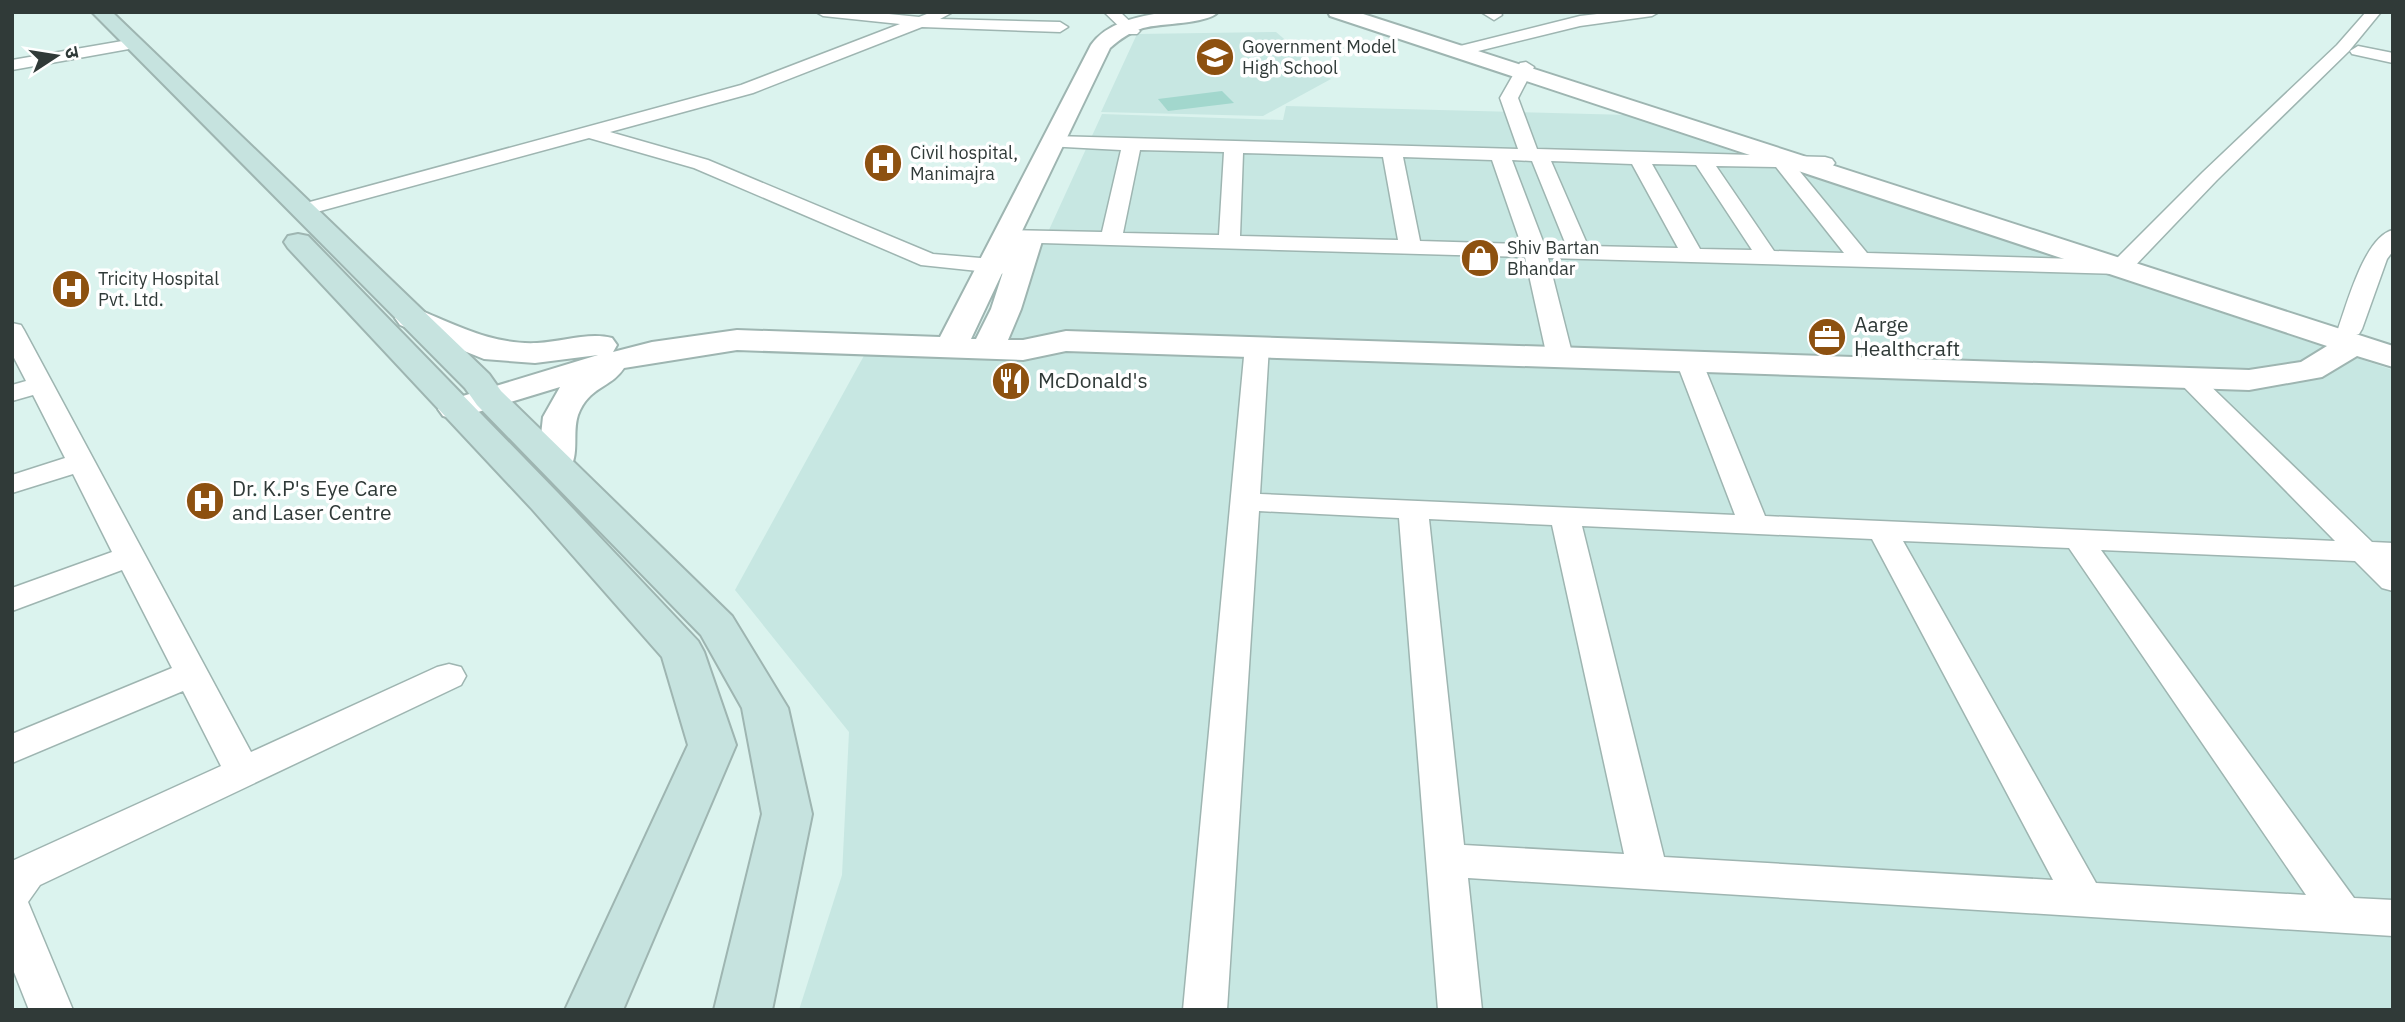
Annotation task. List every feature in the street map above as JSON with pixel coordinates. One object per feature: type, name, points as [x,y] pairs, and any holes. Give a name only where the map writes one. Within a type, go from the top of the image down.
[{"type":"main road","points":[[77,12],[121,45],[302,210],[411,318],[545,501],[682,653],[712,745],[594,1010]]},
{"type":"main road","points":[[101,12],[121,45],[466,395],[556,462],[717,626],[765,708],[787,814],[743,1010]]},
{"type":"street","points":[[823,12],[928,16],[1060,27]]},
{"type":"street","points":[[956,336],[1004,267],[1053,142],[1101,45],[1123,23],[1209,12]]},
{"type":"street","points":[[1123,23],[1234,12]]},
{"type":"street","points":[[1337,12],[1430,44],[1524,70],[1788,162],[2133,266]]},
{"type":"street","points":[[1462,50],[1580,21],[1652,12]]},
{"type":"street","points":[[2133,266],[2210,176],[2343,48],[2374,12]]},
{"type":"street","points":[[1017,237],[2133,266],[2358,51],[2393,14]]},
{"type":"street","points":[[302,210],[747,89],[928,16]]},
{"type":"street","points":[[1430,44],[1462,50],[1825,163],[2352,336],[2393,343]]},
{"type":"street","points":[[12,65],[121,45]]},
{"type":"street","points":[[2358,51],[2393,58]]},
{"type":"street","points":[[1524,70],[1509,98],[1580,252]]},
{"type":"street","points":[[589,132],[701,164],[929,260],[1004,267]]},
{"type":"street","points":[[1053,142],[1825,163]]},
{"type":"street","points":[[1111,239],[1132,145]]},
{"type":"street","points":[[1229,242],[1234,147]]},
{"type":"street","points":[[1392,151],[1410,247]]},
{"type":"street","points":[[1500,154],[1535,251],[1560,357]]},
{"type":"street","points":[[1639,158],[1693,256]]},
{"type":"street","points":[[1702,159],[1768,258]]},
{"type":"street","points":[[1788,162],[1861,260]]},
{"type":"street","points":[[411,318],[484,349],[535,353],[653,352],[737,340],[956,336],[993,337],[1023,350],[1066,341],[2249,380],[2310,370],[2352,336],[2376,258],[2393,236]]},
{"type":"street","points":[[993,337],[1004,267]]},
{"type":"street","points":[[12,330],[27,389],[81,462],[243,772]]},
{"type":"street","points":[[2352,336],[2393,356]]},
{"type":"street","points":[[1205,1010],[1257,346]]},
{"type":"street","points":[[466,395],[619,351]]},
{"type":"street","points":[[556,462],[560,417],[575,390],[619,351]]},
{"type":"street","points":[[1689,361],[1754,524]]},
{"type":"street","points":[[2188,378],[2378,552],[2393,581]]},
{"type":"street","points":[[12,484],[81,462]]},
{"type":"street","points":[[1245,502],[2378,552]]},
{"type":"street","points":[[1413,509],[1460,1010]]},
{"type":"street","points":[[1565,516],[1647,872]]},
{"type":"street","points":[[1882,530],[2084,899]]},
{"type":"street","points":[[2078,539],[2343,915]]},
{"type":"street","points":[[12,600],[130,556]]},
{"type":"street","points":[[12,749],[191,674]]},
{"type":"street","points":[[12,893],[26,873],[449,676]]},
{"type":"street","points":[[1446,860],[2393,918]]},
{"type":"street","points":[[12,911],[51,1010]]},
{"type":"shaded area","name":"Government Model High School","points":[[1276,32],[1331,79],[1263,116],[1101,112],[1137,34]]},
{"type":"shaded area","points":[[1286,106],[1629,115],[2393,370],[2393,1010],[799,1010],[842,875],[849,732],[735,590],[866,352],[1002,356],[1032,267],[1102,114],[1283,120]]},
{"type":"green space","points":[[1222,91],[1234,103],[1168,111],[1158,99]]},
{"type":"place","name":"Government Model High School","points":[[1215,57]]},
{"type":"place","name":"Civil hospital, Manimajra","points":[[883,163]]},
{"type":"place","name":"Shiv Bartan Bhandar","points":[[1480,258]]},
{"type":"place","name":"Tricity Hospital Pvt. Ltd.","points":[[71,289]]},
{"type":"place","name":"Aarge Healthcraft","points":[[1827,337]]},
{"type":"place","name":"McDonald's","points":[[1011,381]]},
{"type":"place","name":"Dr. K.P's Eye Care and Laser Centre","points":[[205,501]]}]
